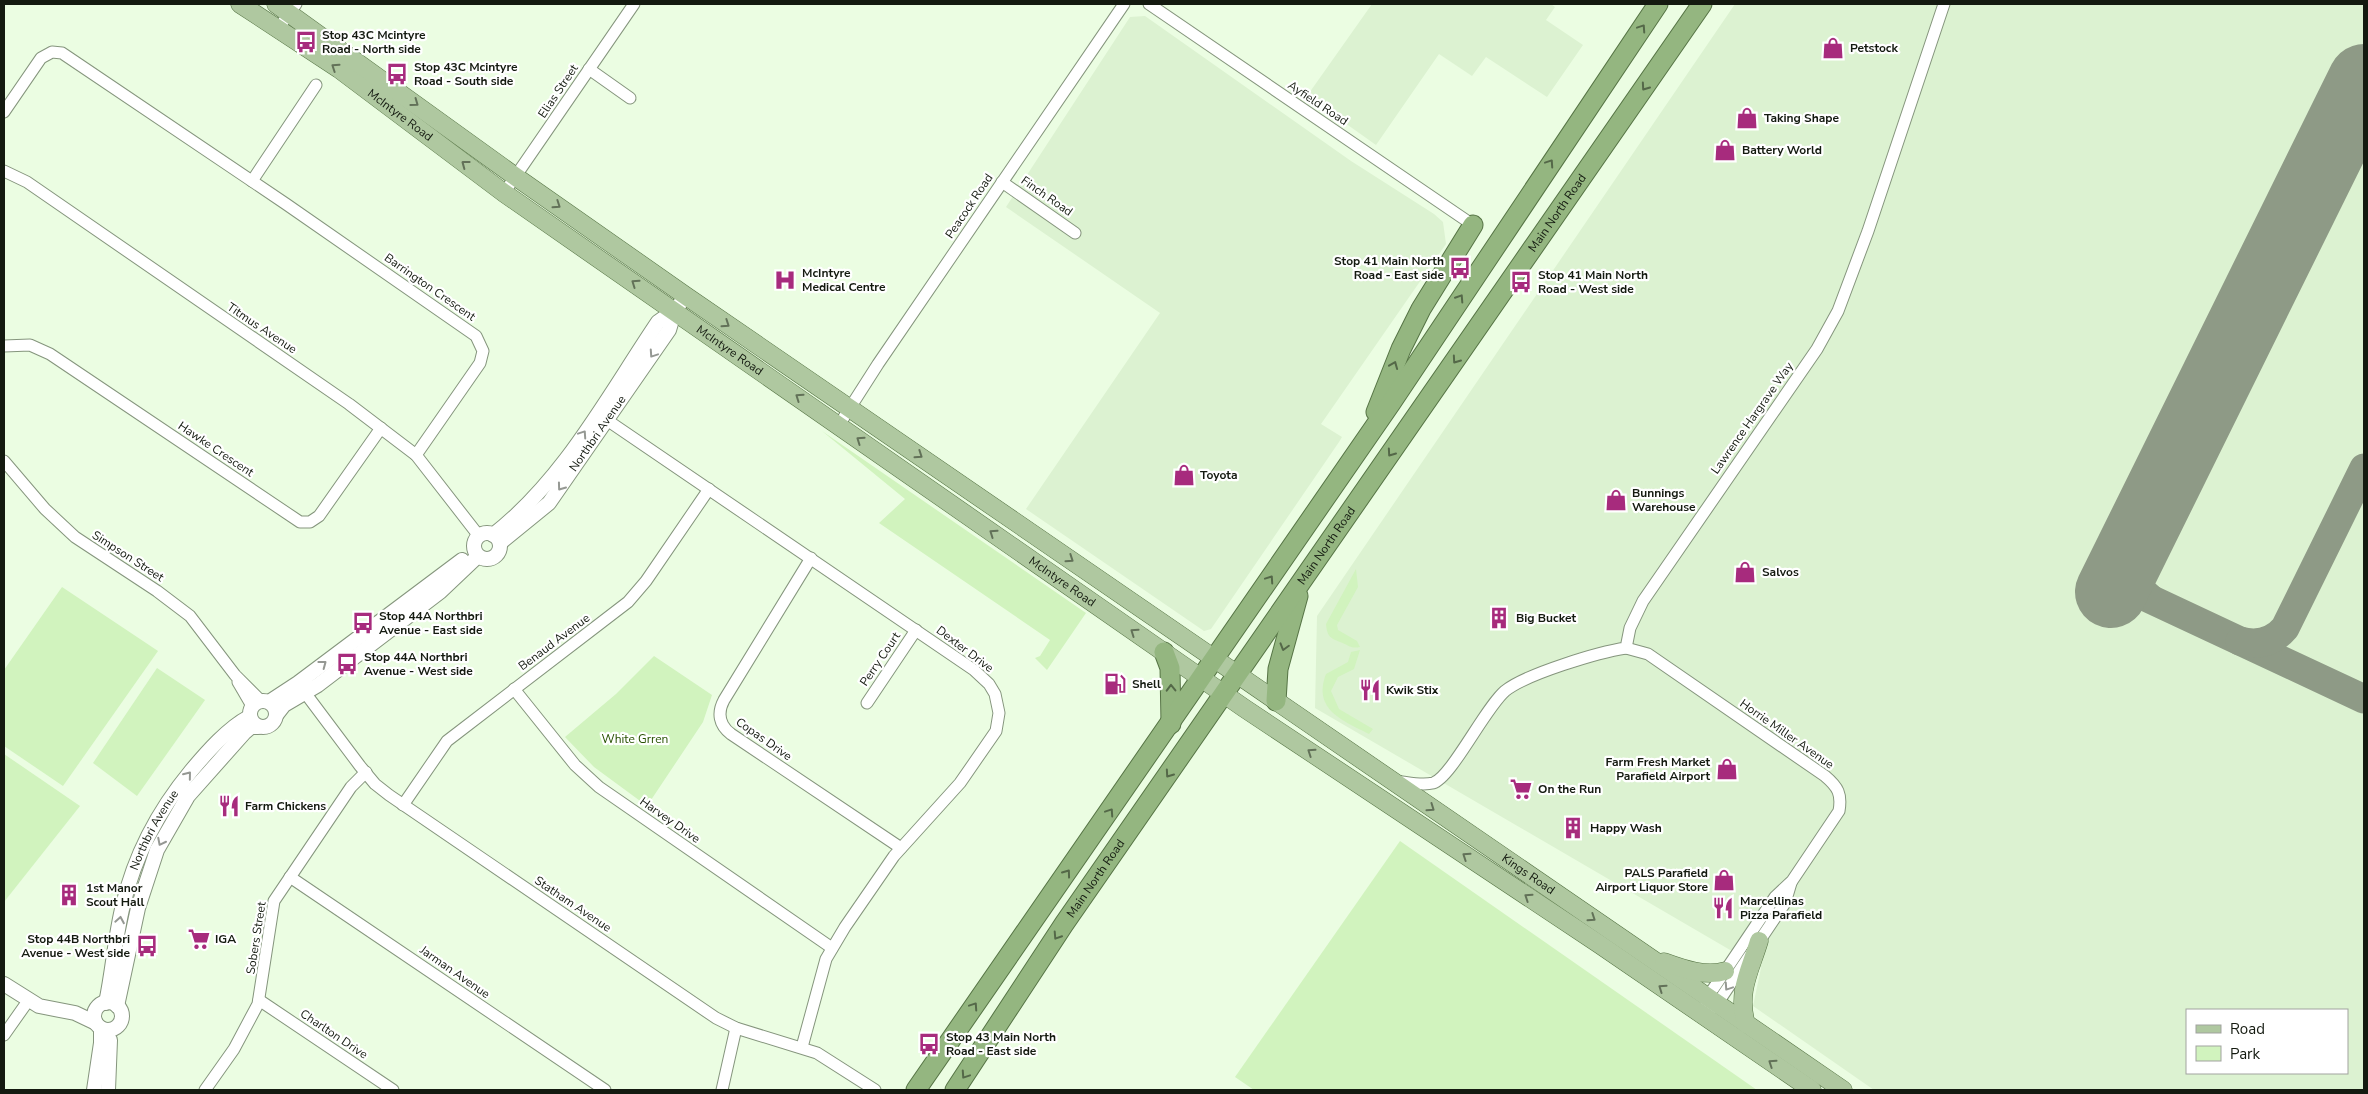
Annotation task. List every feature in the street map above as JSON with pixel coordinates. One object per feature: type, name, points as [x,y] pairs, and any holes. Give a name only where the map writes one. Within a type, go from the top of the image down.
[{"type":"highway","points":[[916,1090],[1171,724],[1363,443],[1658,4]]},
{"type":"highway","name":"Main North Road","points":[[955,1090],[1064,924],[1702,4]]},
{"type":"highway","points":[[1363,443],[1401,349],[1421,309],[1473,225]]},
{"type":"highway","points":[[1276,701],[1278,669],[1302,583]]},
{"type":"highway","points":[[1164,652],[1170,668],[1171,724]]},
{"type":"main road","name":"McIntyre Road","points":[[240,4],[339,69],[504,193],[1224,693]]},
{"type":"main road","name":"McIntyre Road","points":[[287,7],[516,177],[1215,659]]},
{"type":"main road","points":[[1030,532],[1025,544],[1053,575]]},
{"type":"main road","name":"Kings Road","points":[[1215,659],[1842,1090]]},
{"type":"main road","name":"Kings Road","points":[[1224,693],[1812,1090]]},
{"type":"main road","points":[[1746,1024],[1741,1006],[1742,989],[1759,941]]},
{"type":"main road","points":[[1648,956],[1705,973],[1725,971]]},
{"type":"street","name":"Elias Street","points":[[504,193],[634,4]]},
{"type":"street","name":"Peacock Road","points":[[839,425],[1124,4]]},
{"type":"street","name":"Ayfield Road","points":[[1149,4],[1473,225]]},
{"type":"street","name":"Lawrence Hargrave Way","points":[[1626,648],[1630,628],[1643,601],[1817,349],[1838,311],[1868,231],[1944,4]]},
{"type":"street","points":[[278,29],[287,7]]},
{"type":"street","name":"Barrington Crescent","points":[[4,112],[41,58],[52,52],[62,53],[474,334],[481,341],[483,351],[480,363],[416,455]]},
{"type":"street","points":[[590,69],[630,98]]},
{"type":"street","points":[[252,181],[316,85]]},
{"type":"street","name":"Titmus Avenue","points":[[4,172],[27,182],[381,428],[416,455],[491,538]]},
{"type":"street","name":"Finch Road","points":[[1002,182],[1075,233]]},
{"type":"street","name":"Northbri Avenue","points":[[491,538],[549,503],[603,417],[669,330],[675,310],[686,296]]},
{"type":"street","name":"Hawke Crescent","points":[[4,346],[30,346],[50,354],[300,522],[310,522],[319,516],[381,428]]},
{"type":"street","name":"Dexter Drive","points":[[603,417],[982,676],[995,694],[998,707],[998,722],[992,740],[960,783],[901,848],[850,919],[832,948],[826,959],[802,1047]]},
{"type":"street","name":"Simpson Street","points":[[4,461],[45,509],[75,537],[157,591],[190,616],[236,676],[258,710]]},
{"type":"street","name":"Benaud Avenue","points":[[403,804],[447,740],[628,602],[646,581],[709,489]]},
{"type":"street","points":[[491,538],[499,551],[494,557],[486,559],[476,553],[474,542],[491,538]]},
{"type":"street","name":"Northbri Avenue","points":[[99,1090],[105,1017],[157,850],[188,796],[251,727],[258,710],[302,688],[440,592],[476,553]]},
{"type":"street","name":"Copas Drive","points":[[811,558],[720,707],[720,718],[722,724],[731,734],[901,848]]},
{"type":"street","name":"Perry Court","points":[[867,703],[916,630]]},
{"type":"street","points":[[1391,780],[1423,784],[1435,783],[1446,774],[1466,742],[1505,691],[1546,672],[1602,652],[1626,648]]},
{"type":"street","name":"Horrie Miller Avenue","points":[[1626,648],[1637,650],[1655,659],[1836,786],[1841,800],[1839,811],[1792,882],[1785,903],[1759,941],[1702,1016]]},
{"type":"street","name":"Northbri Avenue","points":[[258,710],[270,726],[275,721],[276,714],[302,688]]},
{"type":"street","name":"Statham Avenue","points":[[302,688],[375,784],[403,804],[708,1012],[736,1028],[817,1053],[875,1090]]},
{"type":"street","name":"Harvey Drive","points":[[514,689],[575,765],[599,787],[832,948]]},
{"type":"street","points":[[258,710],[274,706],[276,714]]},
{"type":"street","name":"Sobers Street","points":[[205,1090],[234,1049],[259,1000],[274,901],[351,787],[366,772]]},
{"type":"street","name":"Jarman Avenue","points":[[290,877],[605,1090]]},
{"type":"street","name":"Horrie Miller Avenue","points":[[1712,1001],[1725,971],[1775,897],[1792,882]]},
{"type":"street","points":[[4,984],[28,1001],[39,1006],[105,1017]]},
{"type":"street","name":"Charlton Drive","points":[[259,1000],[392,1090]]},
{"type":"street","points":[[4,1035],[28,1001]]},
{"type":"street","points":[[722,1090],[736,1028]]},
{"type":"shaded area","points":[[1372,4],[1551,4],[1555,7],[1546,20],[1583,45],[1547,97],[1486,57],[1472,76],[1439,54],[1376,145],[1307,96]]},
{"type":"shaded area","points":[[1735,4],[2364,4],[2364,1090],[1874,1090],[1753,1006],[1761,968],[1315,708],[1317,616]]},
{"type":"shaded area","points":[[1145,16],[1351,161],[1434,214],[1443,222],[1446,244],[1321,424],[1342,437],[1339,442],[1211,629],[1204,631],[1026,509],[1160,313],[1006,207],[1130,17]]},
{"type":"green space","points":[[822,431],[1086,613],[1047,670],[1035,658],[1040,656],[1050,640],[879,523],[905,499]]},
{"type":"green space","points":[[1356,569],[1358,587],[1337,625],[1338,630],[1357,641],[1360,647],[1350,646],[1331,638],[1326,624]]},
{"type":"green space","points":[[62,587],[158,651],[63,786],[4,746],[4,670]]},
{"type":"green space","points":[[1360,650],[1354,669],[1338,677],[1331,691],[1339,709],[1373,729],[1369,734],[1333,713],[1323,697],[1326,674],[1348,662],[1351,652]]},
{"type":"green space","name":"White Grren","points":[[654,656],[712,695],[703,722],[647,806],[594,767],[565,737],[616,694]]},
{"type":"green space","points":[[157,668],[205,700],[137,796],[93,763]]},
{"type":"green space","points":[[4,754],[80,806],[4,902]]},
{"type":"green space","points":[[1400,841],[1757,1090],[1254,1090],[1235,1077]]},
{"type":"taxiway","points":[[2359,90],[2364,92]]},
{"type":"taxiway","points":[[2240,641],[2265,642],[2275,637],[2285,628],[2364,468]]},
{"type":"taxiway","points":[[2132,551],[2131,565],[2136,583],[2150,598]]},
{"type":"taxiway","points":[[2116,583],[2364,699]]},
{"type":"runway","points":[[2111,592],[2364,80]]},
{"type":"place","name":"Stop 43C Mcintyre Road - North side","points":[[306,42]]},
{"type":"place","name":"Petstock","points":[[1833,48]]},
{"type":"place","name":"Stop 43C Mcintyre Road - South side","points":[[397,74]]},
{"type":"place","name":"Taking Shape","points":[[1747,118]]},
{"type":"place","name":"Battery World","points":[[1725,150]]},
{"type":"place","name":"Stop 41 Main North Road - East side","points":[[1460,268]]},
{"type":"place","name":"McIntyre Medical Centre","points":[[785,280]]},
{"type":"place","name":"Stop 41 Main North Road - West side","points":[[1521,282]]},
{"type":"place","name":"Toyota","points":[[1184,475]]},
{"type":"place","name":"Bunnings Warehouse","points":[[1616,500]]},
{"type":"place","name":"Salvos","points":[[1745,572]]},
{"type":"place","name":"Big Bucket","points":[[1499,618]]},
{"type":"place","name":"Stop 44A Northbri Avenue - East side","points":[[363,623]]},
{"type":"place","name":"Stop 44A Northbri Avenue - West side","points":[[347,664]]},
{"type":"place","name":"Shell","points":[[1115,684]]},
{"type":"place","name":"Kwik Stix","points":[[1370,690]]},
{"type":"place","name":"Farm Fresh Market Parafield Airport","points":[[1727,769]]},
{"type":"place","name":"On the Run","points":[[1521,789]]},
{"type":"place","name":"Farm Chickens","points":[[229,806]]},
{"type":"place","name":"Happy Wash","points":[[1573,828]]},
{"type":"place","name":"PALS Parafield Airport Liquor Store","points":[[1724,880]]},
{"type":"place","name":"1st Manor Scout Hall","points":[[69,895]]},
{"type":"place","name":"Marcellinas Pizza Parafield","points":[[1723,908]]},
{"type":"place","name":"IGA","points":[[199,939]]},
{"type":"place","name":"Stop 44B Northbri Avenue - West side","points":[[147,946]]},
{"type":"place","name":"Stop 43 Main North Road - East side","points":[[929,1044]]}]
